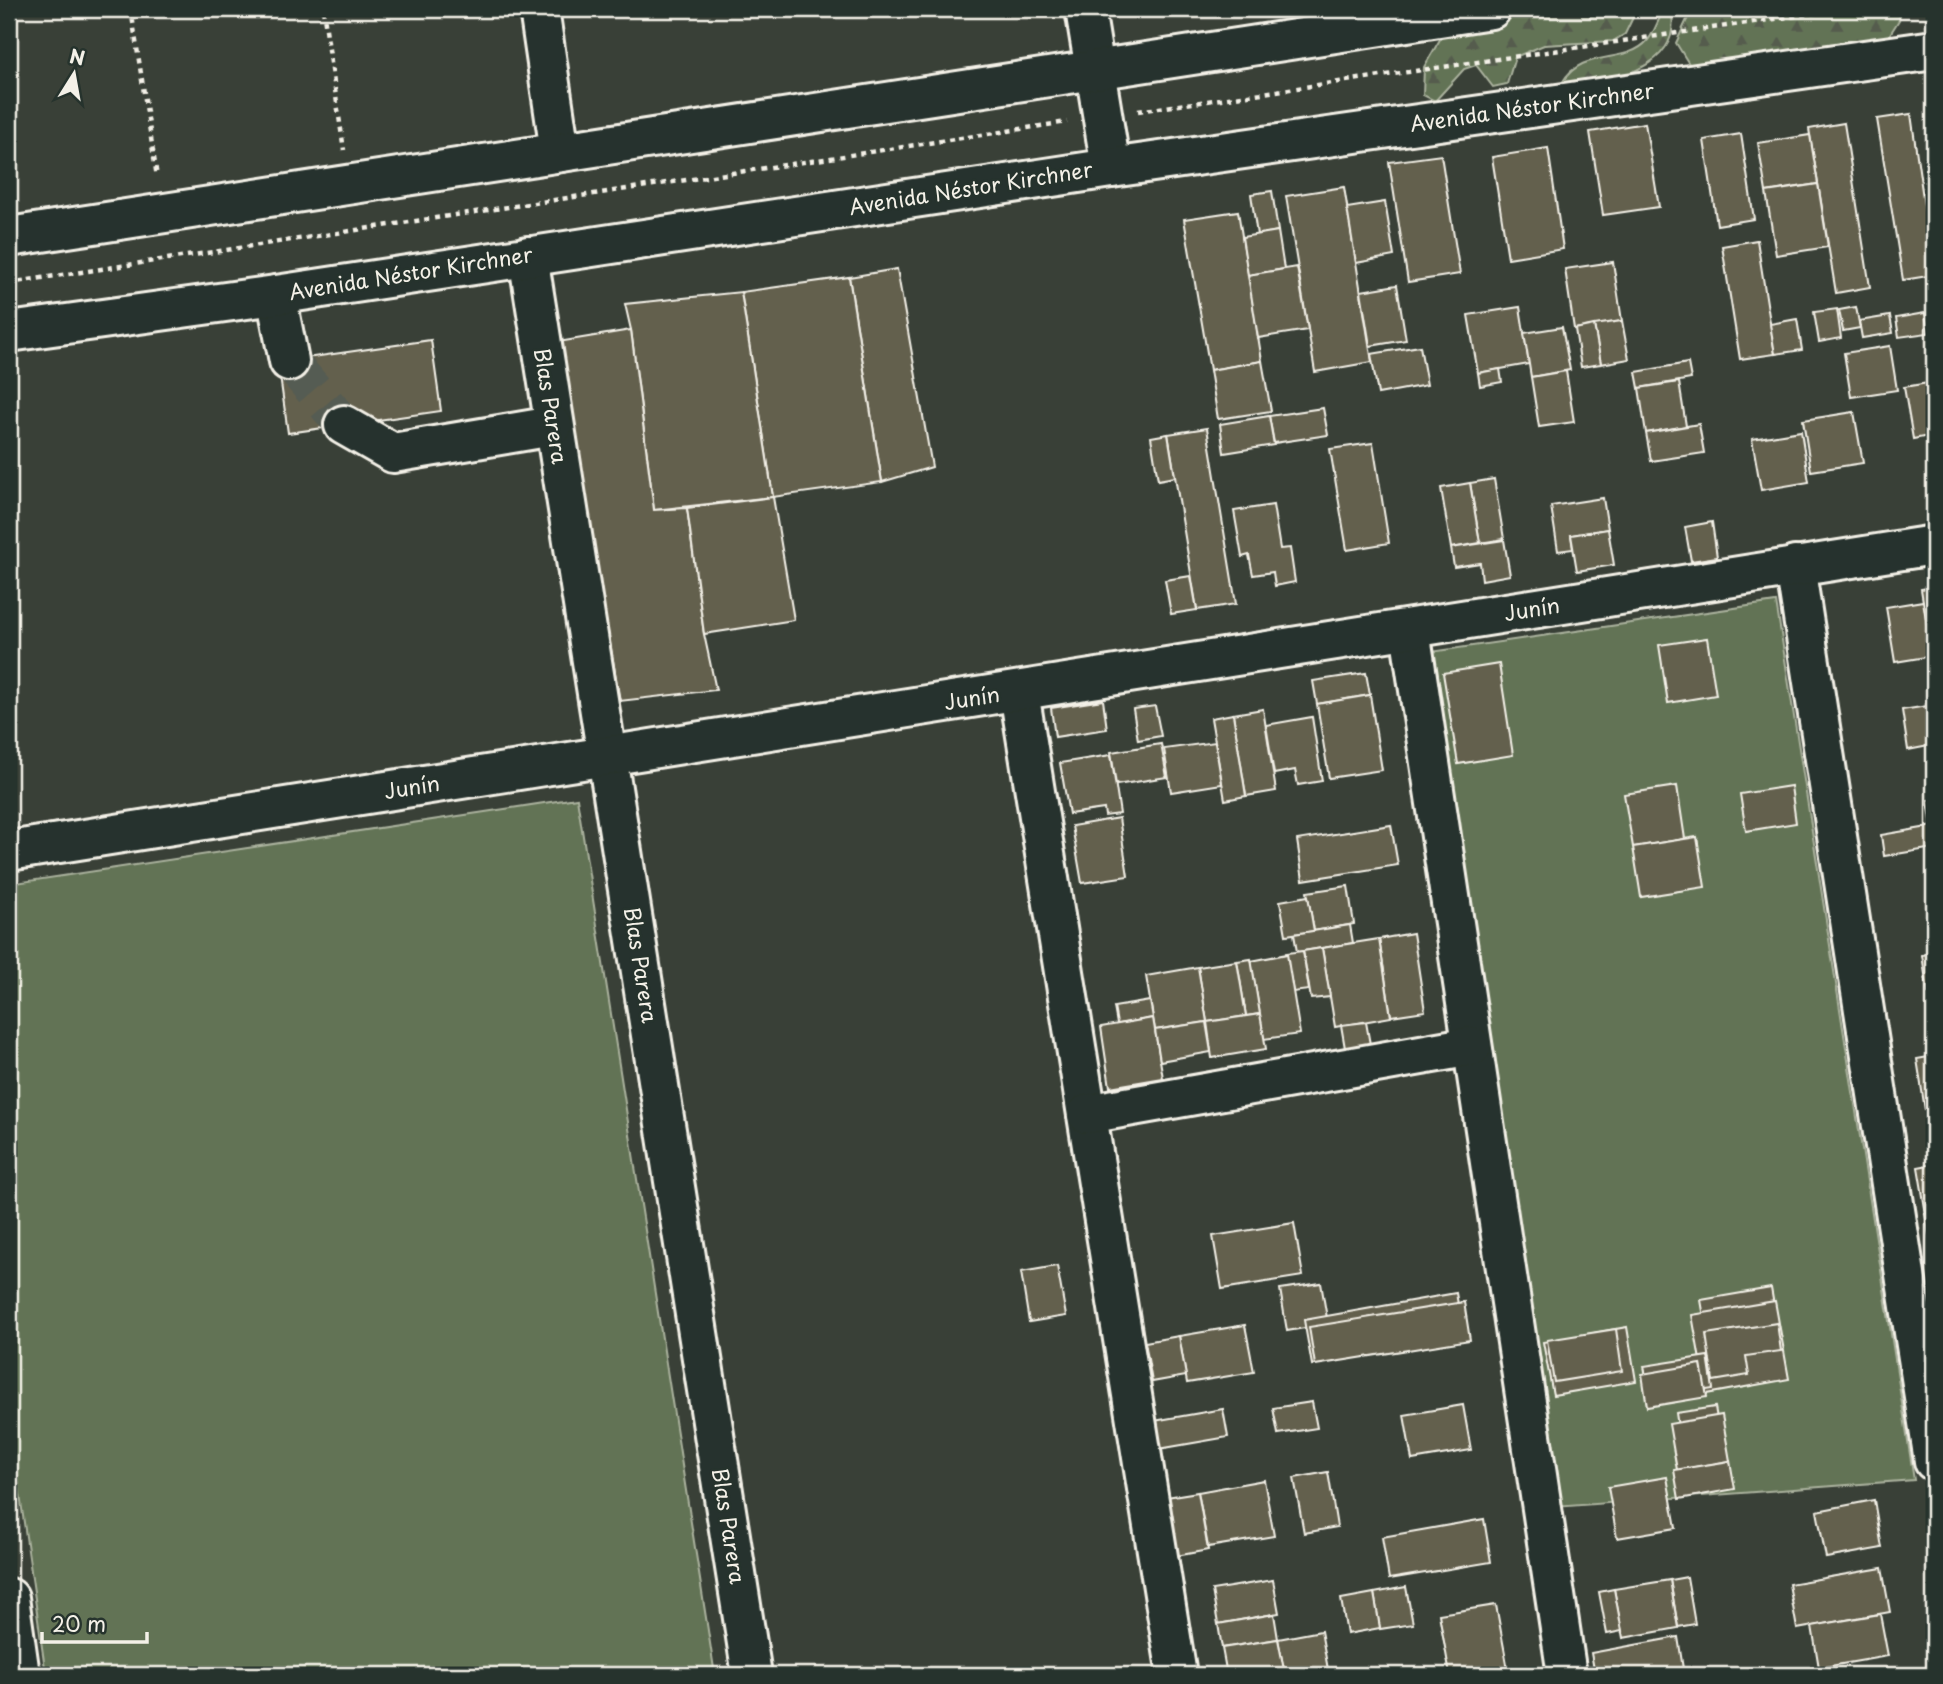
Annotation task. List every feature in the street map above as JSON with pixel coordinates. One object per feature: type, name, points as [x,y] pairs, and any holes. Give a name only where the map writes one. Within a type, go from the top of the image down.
[{"type":"street","points":[[539,9],[560,152]]},
{"type":"street","points":[[1085,9],[1111,168]]},
{"type":"street","points":[[9,237],[1095,68],[1423,14],[1491,9]]},
{"type":"street","name":"Avenida Néstor Kirchner","points":[[9,332],[276,295],[1111,168],[1934,50]]},
{"type":"street","name":"Blas Parera","points":[[528,256],[752,1675]]},
{"type":"street","points":[[276,295],[289,361]]},
{"type":"street","points":[[344,425],[393,453],[553,426]]},
{"type":"street","name":"Junín","points":[[9,851],[1934,545]]},
{"type":"street","points":[[1796,566],[1934,1461]]},
{"type":"street","points":[[1410,630],[1567,1675]]},
{"type":"street","points":[[1019,692],[1177,1675]]},
{"type":"street","points":[[1087,1114],[1472,1046]]},
{"type":"street","points":[[9,1598],[20,1675]]},
{"type":"path","points":[[131,9],[162,214]]},
{"type":"path","points":[[323,9],[349,185]]},
{"type":"path","points":[[9,283],[1103,116],[1844,9]]},
{"type":"green space","points":[[1607,9],[1637,9],[1625,34],[1613,41],[1544,45],[1515,57],[1507,84],[1493,87],[1476,65],[1464,69],[1435,101],[1423,95],[1424,67],[1446,29],[1489,17],[1590,17]]},
{"type":"green space","points":[[1692,9],[1901,9],[1899,20],[1876,56],[1691,67],[1676,43]]},
{"type":"green space","points":[[1661,15],[1672,15],[1672,33],[1666,47],[1655,59],[1624,75],[1574,91],[1562,83],[1571,72],[1592,60],[1628,53],[1639,48],[1650,37]]},
{"type":"green space","points":[[1776,602],[1914,1480],[1555,1507],[1424,653]]},
{"type":"green space","points":[[577,798],[715,1675],[46,1675],[9,1419],[9,884]]},
{"type":"building","points":[[1911,114],[1934,275],[1903,280],[1877,119]]},
{"type":"building","points":[[1645,123],[1659,207],[1603,215],[1590,132]]},
{"type":"building","points":[[1844,123],[1870,287],[1836,293],[1809,129]]},
{"type":"building","points":[[1741,134],[1754,219],[1717,225],[1704,140]]},
{"type":"building","points":[[1810,135],[1818,184],[1766,192],[1758,143]]},
{"type":"building","points":[[1548,148],[1563,249],[1508,258],[1492,157]]},
{"type":"building","points":[[1441,155],[1460,274],[1408,282],[1389,162]]},
{"type":"building","points":[[1818,184],[1828,247],[1776,255],[1766,192]]},
{"type":"building","points":[[1344,187],[1372,362],[1315,372],[1286,196]]},
{"type":"building","points":[[1272,191],[1278,231],[1257,235],[1251,194]]},
{"type":"building","points":[[1385,202],[1394,256],[1356,263],[1347,208]]},
{"type":"building","points":[[1238,211],[1262,361],[1210,370],[1184,219]]},
{"type":"building","points":[[1278,231],[1284,269],[1248,275],[1242,237]]},
{"type":"building","points":[[1757,240],[1775,354],[1740,359],[1722,246]]},
{"type":"building","points":[[1613,262],[1622,321],[1574,329],[1565,269]]},
{"type":"building","points":[[1297,267],[1308,330],[1258,338],[1248,275]]},
{"type":"building","points":[[897,269],[932,467],[882,482],[849,277]]},
{"type":"building","points":[[849,277],[882,482],[773,497],[741,292]]},
{"type":"building","points":[[1397,285],[1406,340],[1370,346],[1361,291]]},
{"type":"building","points":[[741,292],[773,497],[654,510],[631,330],[625,304]]},
{"type":"building","points":[[1520,307],[1529,364],[1478,373],[1468,315]]},
{"type":"building","points":[[1856,307],[1860,328],[1843,331],[1839,310]]},
{"type":"building","points":[[1837,309],[1841,338],[1819,342],[1814,312]]},
{"type":"building","points":[[1925,313],[1928,333],[1899,337],[1896,318]]},
{"type":"building","points":[[1890,316],[1893,333],[1862,338],[1859,321]]},
{"type":"building","points":[[1797,319],[1802,350],[1775,354],[1770,324]]},
{"type":"building","points":[[1622,321],[1629,359],[1601,364],[1594,325]]},
{"type":"building","points":[[1594,325],[1601,364],[1581,367],[1575,329]]},
{"type":"building","points":[[1562,327],[1570,370],[1531,377],[1524,333]]},
{"type":"building","points":[[631,330],[654,510],[687,508],[704,634],[716,690],[620,701],[558,342]]},
{"type":"building","points":[[431,340],[441,411],[288,433],[278,362]]},
{"type":"building","points":[[1420,346],[1427,385],[1378,394],[1371,354]]},
{"type":"building","points":[[1890,346],[1897,390],[1851,397],[1844,353]]},
{"type":"building","points":[[1262,361],[1271,411],[1218,419],[1210,370]]},
{"type":"building","points":[[1688,363],[1691,379],[1639,388],[1636,372]]},
{"type":"building","points":[[1500,369],[1502,382],[1480,386],[1478,373]]},
{"type":"building","points":[[1566,371],[1574,422],[1539,427],[1531,377]]},
{"type":"building","points":[[1679,382],[1686,426],[1646,433],[1639,388]]},
{"type":"building","points":[[1934,382],[1934,435],[1913,439],[1904,387]]},
{"type":"building","points":[[1323,408],[1328,435],[1274,443],[1269,416]]},
{"type":"building","points":[[1854,412],[1863,463],[1811,471],[1803,420]]},
{"type":"building","points":[[1269,416],[1274,445],[1224,453],[1220,424]]},
{"type":"building","points":[[1699,424],[1704,453],[1651,461],[1646,433]]},
{"type":"building","points":[[1207,428],[1236,604],[1197,610],[1168,434]]},
{"type":"building","points":[[1801,431],[1809,482],[1761,490],[1752,439]]},
{"type":"building","points":[[1168,434],[1175,477],[1158,480],[1151,437]]},
{"type":"building","points":[[1373,443],[1389,543],[1347,550],[1330,449]]},
{"type":"building","points":[[1494,479],[1504,539],[1480,543],[1470,483]]},
{"type":"building","points":[[1470,483],[1480,543],[1451,548],[1441,488]]},
{"type":"building","points":[[773,497],[794,620],[704,634],[687,508]]},
{"type":"building","points":[[1603,498],[1608,529],[1571,535],[1573,549],[1558,551],[1551,506]]},
{"type":"building","points":[[1273,505],[1280,549],[1290,548],[1295,582],[1275,586],[1273,572],[1253,575],[1249,555],[1242,557],[1234,511]]},
{"type":"building","points":[[1712,522],[1717,557],[1691,561],[1685,527]]},
{"type":"building","points":[[1608,529],[1614,565],[1577,571],[1571,535]]},
{"type":"building","points":[[1504,540],[1510,575],[1482,580],[1480,563],[1454,567],[1451,548]]},
{"type":"building","points":[[1191,576],[1197,610],[1171,614],[1165,580]]},
{"type":"building","points":[[1934,587],[1934,670],[1921,589]]},
{"type":"building","points":[[1923,601],[1932,656],[1895,662],[1886,607]]},
{"type":"building","points":[[1707,638],[1716,695],[1668,703],[1659,645]]},
{"type":"building","points":[[1499,664],[1513,755],[1458,764],[1443,673]]},
{"type":"building","points":[[1366,673],[1370,695],[1317,704],[1313,681]]},
{"type":"building","points":[[1370,695],[1382,770],[1329,778],[1317,704]]},
{"type":"building","points":[[1103,700],[1107,729],[1055,737],[1051,708]]},
{"type":"building","points":[[1934,705],[1934,745],[1908,750],[1902,710]]},
{"type":"building","points":[[1155,706],[1161,736],[1138,740],[1133,709]]},
{"type":"building","points":[[1263,709],[1276,791],[1246,796],[1233,714]]},
{"type":"building","points":[[1233,714],[1246,796],[1225,800],[1211,718]]},
{"type":"building","points":[[1312,717],[1322,781],[1298,785],[1295,770],[1274,774],[1266,725]]},
{"type":"building","points":[[1215,742],[1222,784],[1171,792],[1164,749]]},
{"type":"building","points":[[1161,744],[1167,777],[1116,785],[1111,752]]},
{"type":"building","points":[[1111,755],[1120,814],[1105,816],[1104,809],[1069,814],[1060,763]]},
{"type":"building","points":[[1677,786],[1685,839],[1633,847],[1624,794]]},
{"type":"building","points":[[1791,786],[1796,823],[1746,831],[1740,794]]},
{"type":"building","points":[[1934,799],[1934,826],[1932,827],[1928,800]]},
{"type":"building","points":[[1119,818],[1128,876],[1082,883],[1072,826]]},
{"type":"building","points":[[1391,825],[1398,865],[1303,880],[1297,840]]},
{"type":"building","points":[[1934,826],[1934,848],[1884,856],[1881,835]]},
{"type":"building","points":[[1697,837],[1705,887],[1641,897],[1633,847]]},
{"type":"building","points":[[1348,886],[1354,924],[1314,931],[1307,892]]},
{"type":"building","points":[[1308,896],[1314,931],[1286,935],[1280,901]]},
{"type":"building","points":[[1350,925],[1353,943],[1297,952],[1294,934]]},
{"type":"building","points":[[1413,933],[1425,1011],[1391,1016],[1379,939]]},
{"type":"building","points":[[1379,939],[1391,1017],[1335,1027],[1322,948]]},
{"type":"building","points":[[1322,948],[1330,997],[1311,999],[1303,951]]},
{"type":"building","points":[[1303,951],[1309,990],[1293,992],[1286,953]]},
{"type":"building","points":[[1934,953],[1934,992],[1928,993],[1922,955]]},
{"type":"building","points":[[1287,954],[1300,1034],[1264,1039],[1251,961]]},
{"type":"building","points":[[1251,959],[1260,1014],[1246,1016],[1237,961]]},
{"type":"building","points":[[1237,961],[1246,1016],[1207,1022],[1198,967]]},
{"type":"building","points":[[1198,967],[1207,1022],[1155,1030],[1146,976]]},
{"type":"building","points":[[1150,1001],[1153,1018],[1117,1024],[1114,1007]]},
{"type":"building","points":[[1260,1014],[1266,1049],[1212,1058],[1207,1022]]},
{"type":"building","points":[[1153,1018],[1163,1078],[1110,1087],[1101,1027]]},
{"type":"building","points":[[1206,1022],[1211,1052],[1160,1061],[1155,1030]]},
{"type":"building","points":[[1366,1022],[1371,1050],[1346,1054],[1341,1025]]},
{"type":"building","points":[[1934,1056],[1934,1109],[1925,1110],[1917,1059]]},
{"type":"building","points":[[1934,1164],[1934,1213],[1926,1214],[1918,1167]]},
{"type":"building","points":[[1934,1213],[1934,1263],[1925,1214]]},
{"type":"building","points":[[1294,1223],[1303,1276],[1222,1289],[1213,1236]]},
{"type":"building","points":[[1057,1266],[1066,1316],[1029,1322],[1021,1272]]},
{"type":"building","points":[[1321,1283],[1328,1324],[1287,1331],[1280,1289]]},
{"type":"building","points":[[1771,1288],[1777,1323],[1707,1334],[1701,1300]]},
{"type":"building","points":[[1456,1293],[1464,1338],[1312,1365],[1304,1320]]},
{"type":"building","points":[[1775,1301],[1789,1379],[1706,1394],[1692,1315]]},
{"type":"building","points":[[1464,1302],[1470,1340],[1315,1365],[1309,1327]]},
{"type":"building","points":[[1777,1323],[1781,1351],[1746,1356],[1749,1375],[1713,1381],[1706,1334]]},
{"type":"building","points":[[1245,1325],[1254,1372],[1187,1383],[1179,1336]]},
{"type":"building","points":[[1627,1327],[1636,1381],[1553,1395],[1543,1342]]},
{"type":"building","points":[[1616,1329],[1622,1371],[1554,1382],[1547,1340]]},
{"type":"building","points":[[1179,1336],[1186,1376],[1152,1382],[1145,1342]]},
{"type":"building","points":[[1708,1356],[1713,1389],[1650,1399],[1644,1366]]},
{"type":"building","points":[[1701,1364],[1707,1397],[1647,1407],[1642,1374]]},
{"type":"building","points":[[1312,1402],[1317,1428],[1278,1434],[1273,1408]]},
{"type":"building","points":[[1463,1405],[1471,1450],[1412,1460],[1404,1415]]},
{"type":"building","points":[[1715,1407],[1723,1454],[1683,1460],[1676,1413]]},
{"type":"building","points":[[1223,1409],[1228,1437],[1153,1450],[1148,1422]]},
{"type":"building","points":[[1722,1415],[1730,1461],[1677,1470],[1669,1424]]},
{"type":"building","points":[[1730,1461],[1735,1489],[1679,1499],[1674,1470]]},
{"type":"building","points":[[1328,1472],[1337,1527],[1304,1533],[1294,1478]]},
{"type":"building","points":[[1667,1477],[1676,1528],[1617,1538],[1608,1487]]},
{"type":"building","points":[[1264,1480],[1274,1536],[1208,1547],[1198,1492]]},
{"type":"building","points":[[1198,1492],[1208,1550],[1171,1557],[1160,1498]]},
{"type":"building","points":[[1874,1500],[1882,1548],[1826,1558],[1817,1511]]},
{"type":"building","points":[[1484,1519],[1491,1562],[1389,1579],[1382,1537]]},
{"type":"building","points":[[1882,1568],[1890,1612],[1797,1629],[1789,1584]]},
{"type":"building","points":[[1687,1577],[1695,1624],[1678,1627],[1670,1580]]},
{"type":"building","points":[[1273,1580],[1279,1613],[1218,1624],[1212,1590]]},
{"type":"building","points":[[1670,1580],[1678,1628],[1623,1638],[1614,1589]]},
{"type":"building","points":[[1406,1587],[1413,1624],[1380,1629],[1374,1593]]},
{"type":"building","points":[[1614,1589],[1622,1631],[1607,1634],[1599,1592]]},
{"type":"building","points":[[1374,1593],[1380,1628],[1347,1634],[1341,1599]]},
{"type":"building","points":[[1496,1605],[1509,1675],[1450,1675],[1439,1614]]},
{"type":"building","points":[[1274,1614],[1278,1639],[1222,1648],[1218,1624]]},
{"type":"building","points":[[1880,1614],[1888,1656],[1819,1668],[1812,1626]]},
{"type":"building","points":[[1321,1631],[1329,1675],[1285,1675],[1278,1639]]},
{"type":"building","points":[[1678,1637],[1684,1675],[1595,1675],[1591,1653]]},
{"type":"building","points":[[1278,1639],[1285,1675],[1227,1675],[1222,1648]]},
{"type":"tunnel","points":[[289,361],[344,425]]}]
